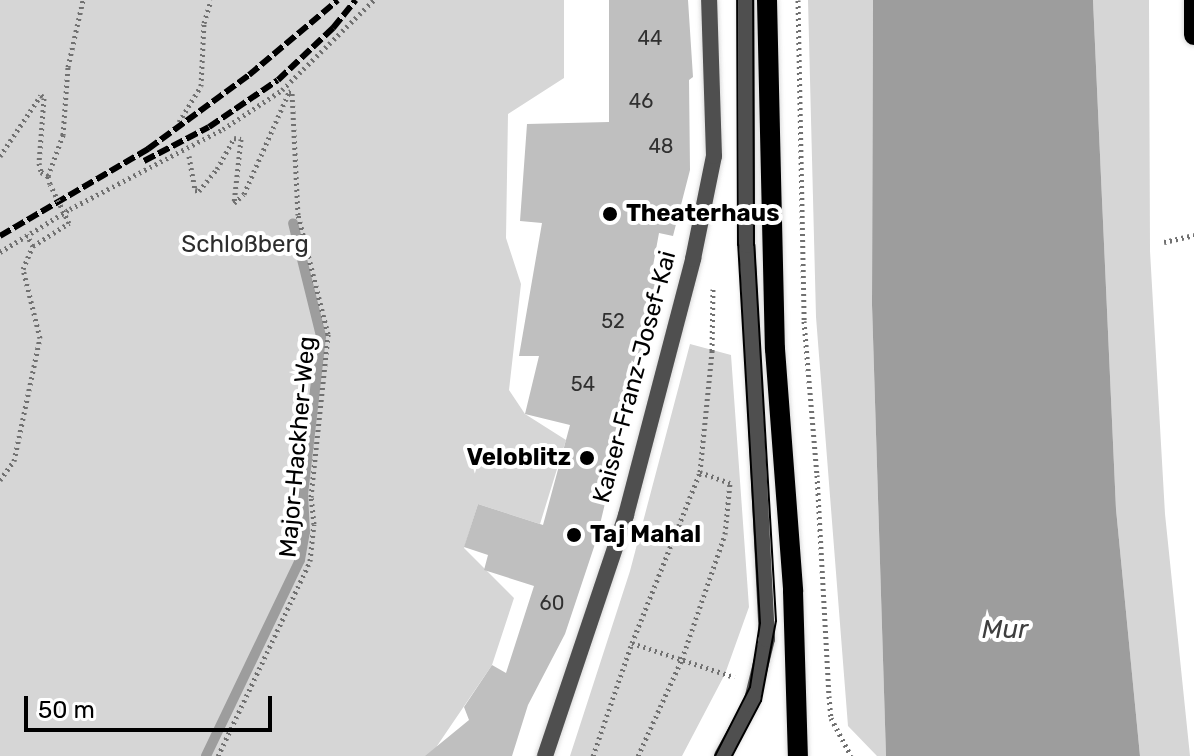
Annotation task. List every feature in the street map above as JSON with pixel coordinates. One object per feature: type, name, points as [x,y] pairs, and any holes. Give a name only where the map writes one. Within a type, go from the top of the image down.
[{"type":"main road","points":[[767,0],[775,349],[793,591],[798,756]]},
{"type":"main road","points":[[1194,0],[1194,35]]},
{"type":"street","name":"Kaiser-Franz-Josef-Kai","points":[[545,756],[626,515],[693,259],[714,156],[709,0]]},
{"type":"street","points":[[722,756],[751,704],[767,639],[747,245],[746,0]]},
{"type":"path","points":[[0,480],[14,461],[40,338],[23,269],[33,246],[69,223],[48,176],[63,135],[68,67],[83,0]]},
{"type":"path","points":[[179,122],[201,86],[204,23],[211,0]]},
{"type":"path","points":[[0,252],[223,129],[282,90],[374,0]]},
{"type":"path","points":[[798,0],[804,321],[831,718],[851,756]]},
{"type":"path","name":"Major-Hackher-Weg","points":[[189,156],[195,190],[199,191],[217,169],[234,138],[241,139],[234,203],[244,194],[292,91],[298,215],[328,334],[311,497],[314,524],[310,561],[218,756]]},
{"type":"path","points":[[0,156],[41,95],[44,98],[39,163],[41,172],[48,176]]},
{"type":"path","points":[[27,235],[33,246]]},
{"type":"path","points":[[1164,242],[1194,235]]},
{"type":"path","points":[[593,756],[632,643],[700,472],[712,351],[713,282]]},
{"type":"path","points":[[638,756],[682,659],[725,534],[730,483],[700,472]]},
{"type":"path","points":[[632,643],[735,677]]},
{"type":"green space","name":"Schloßberg","points":[[0,0],[564,0],[564,78],[508,114],[506,238],[521,284],[509,390],[525,414],[566,440],[540,524],[478,504],[464,548],[514,598],[492,665],[437,746],[436,756],[0,756]]},
{"type":"green space","points":[[808,0],[873,0],[872,305],[886,756],[877,756],[848,726],[816,317]]},
{"type":"green space","points":[[1093,0],[1149,0],[1150,251],[1165,514],[1190,756],[1140,756],[1116,509]]},
{"type":"green space","points":[[690,344],[731,355],[749,607],[725,674],[682,756],[570,756],[630,571]]},
{"type":"water","name":"Mur","points":[[873,0],[1093,0],[1116,509],[1140,756],[886,756],[872,305]]},
{"type":"building","points":[[609,0],[688,0],[693,77],[689,80],[690,170],[673,236],[659,233],[651,277],[658,282],[596,541],[565,634],[528,705],[512,756],[425,756],[469,720],[464,707],[492,665],[506,673],[534,586],[484,570],[488,555],[464,547],[478,504],[543,525],[570,425],[525,414],[539,356],[519,356],[542,223],[520,221],[527,124],[609,122]]},
{"type":"waterway","points":[[206,756],[300,560],[305,532],[303,495],[321,336],[293,223]]},
{"type":"tram line","points":[[715,756],[750,687],[760,623],[738,245],[737,0]]},
{"type":"tram line","points":[[732,756],[761,701],[776,621],[754,245],[753,0]]},
{"type":"railway","points":[[0,236],[148,149],[249,75],[338,0]]},
{"type":"railway","points":[[144,161],[209,127],[278,80],[333,28],[356,0]]},
{"type":"place","name":"Theaterhaus","points":[[610,214]]},
{"type":"place","name":"Veloblitz","points":[[587,458]]},
{"type":"place","name":"Taj Mahal","points":[[574,535]]}]
